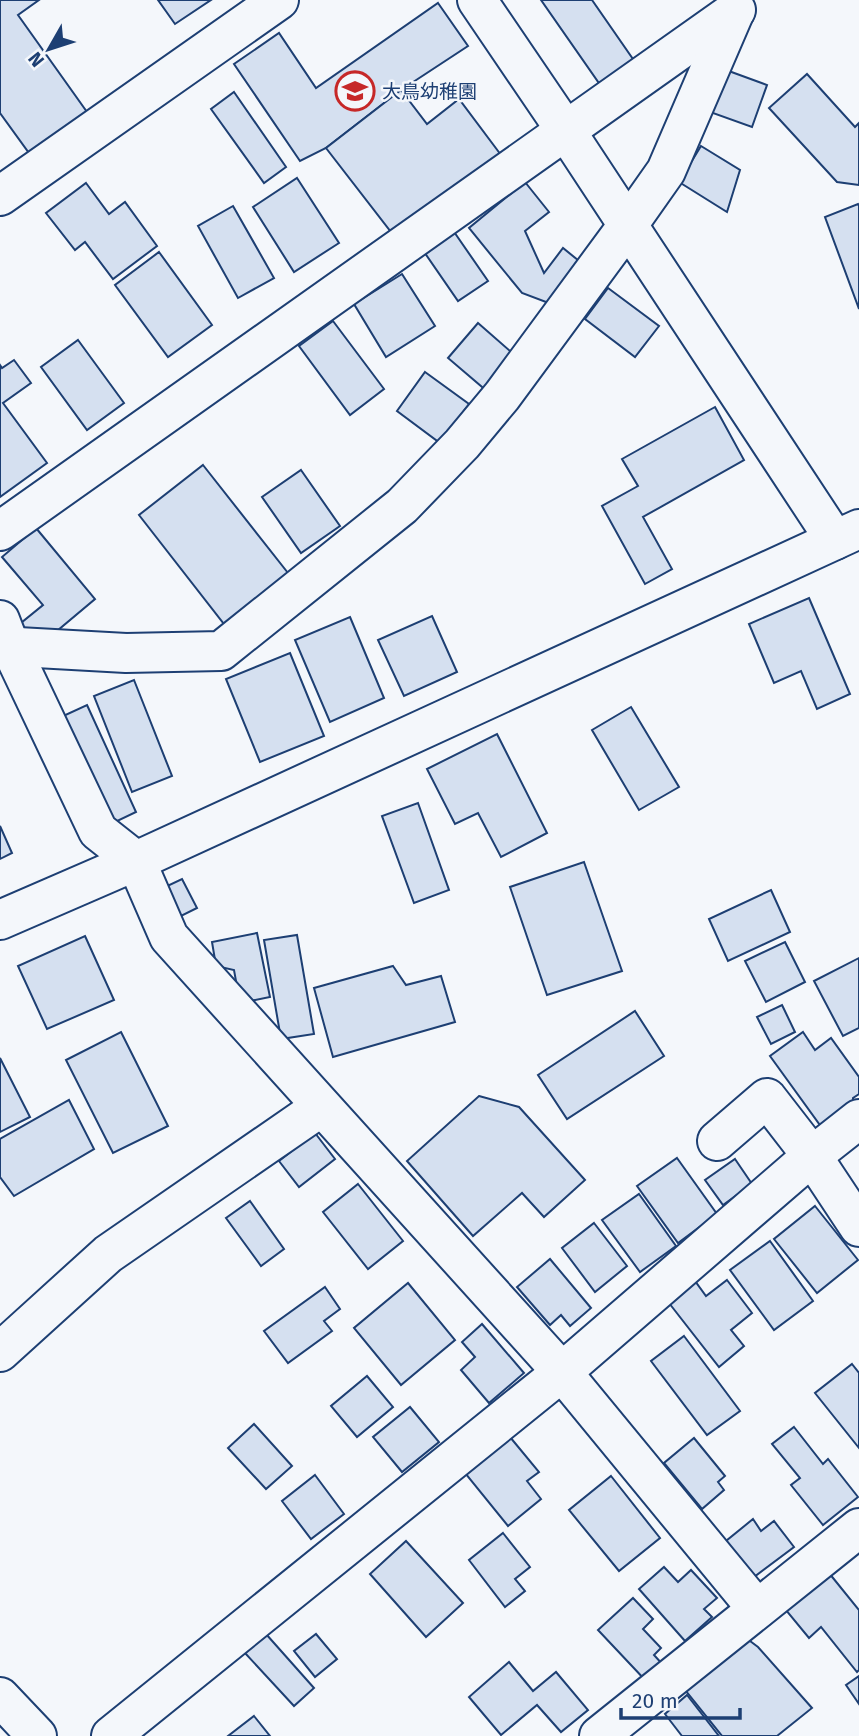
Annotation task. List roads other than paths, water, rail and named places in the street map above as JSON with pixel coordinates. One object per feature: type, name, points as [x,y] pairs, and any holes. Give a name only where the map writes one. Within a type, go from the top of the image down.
[{"type":"street","points":[[0,196],[279,0]]},
{"type":"street","points":[[0,920],[847,534],[628,225],[477,0]]},
{"type":"street","points":[[0,531],[566,131],[739,5]]},
{"type":"street","points":[[3,637],[126,653],[221,651],[402,506],[462,444],[502,396],[666,171],[739,5]]},
{"type":"street","points":[[3,637],[98,831],[136,860],[169,937],[562,1372],[757,1609]]},
{"type":"street","points":[[717,1141],[767,1098],[811,1156],[859,1227]]},
{"type":"street","points":[[0,1352],[108,1254],[321,1107]]},
{"type":"street","points":[[111,1736],[562,1372],[811,1156],[859,1119]]},
{"type":"street","points":[[599,1736],[859,1528]]},
{"type":"street","points":[[0,1697],[37,1736]]},
{"type":"place","name":"大鳥幼稚園","points":[[355,91]]}]
